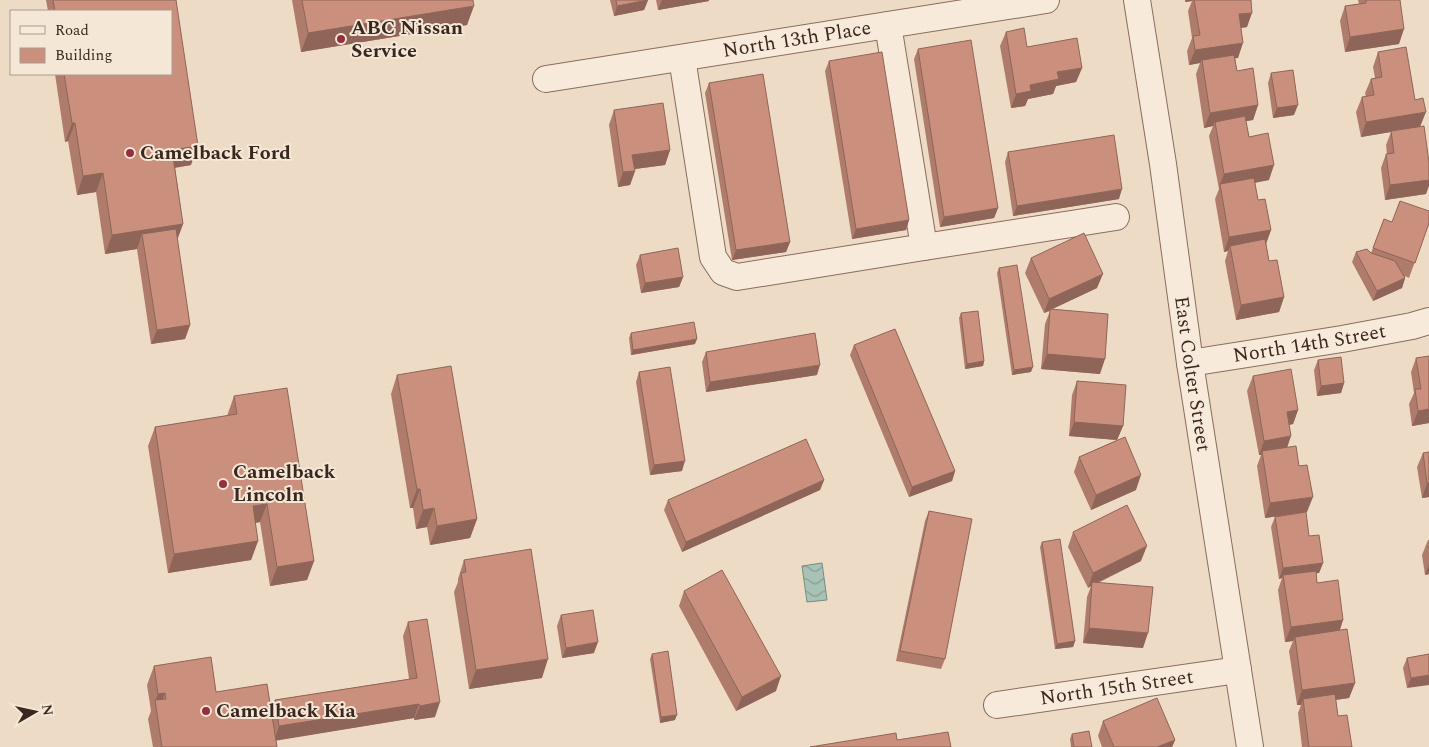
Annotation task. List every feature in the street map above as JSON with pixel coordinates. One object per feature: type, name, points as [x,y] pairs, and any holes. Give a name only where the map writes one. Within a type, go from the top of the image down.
[{"type":"street","name":"North 13th Place","points":[[546,78],[1046,0]]},
{"type":"street","name":"East Colter Street","points":[[1137,0],[1163,164],[1190,363],[1250,747]]},
{"type":"street","points":[[888,25],[924,247]]},
{"type":"street","points":[[682,58],[713,257],[723,272],[737,277],[1116,217]]},
{"type":"street","name":"North 14th Street","points":[[1190,363],[1342,339],[1429,321]]},
{"type":"street","name":"North 15th Street","points":[[997,705],[1238,670]]},
{"type":"water","points":[[822,563],[827,600],[807,602],[802,566]]},
{"type":"building","name":"Camelback Ford","points":[[53,0],[176,0],[198,146],[172,150],[183,224],[112,235],[103,173],[83,176],[75,123],[72,123],[64,75],[172,75],[172,10],[55,10]]},
{"type":"building","points":[[302,0],[473,0],[474,6],[308,33]]},
{"type":"building","points":[[616,0],[648,0],[617,6]]},
{"type":"building","points":[[1194,0],[1251,0],[1252,13],[1239,14],[1243,43],[1195,50],[1193,36],[1200,35]]},
{"type":"building","points":[[1366,0],[1400,0],[1404,29],[1350,37],[1345,6],[1366,3]]},
{"type":"building","points":[[1024,28],[1027,47],[1077,38],[1082,68],[1057,72],[1059,79],[1030,85],[1031,91],[1016,94],[1006,32]]},
{"type":"building","points":[[971,40],[998,208],[944,217],[918,49]]},
{"type":"building","points":[[1406,47],[1415,100],[1423,98],[1426,112],[1366,122],[1362,97],[1374,95],[1371,79],[1382,77],[1378,52]]},
{"type":"building","points":[[882,52],[909,220],[856,229],[829,61]]},
{"type":"building","points":[[1234,55],[1237,71],[1253,68],[1258,105],[1210,113],[1202,60]]},
{"type":"building","points":[[1293,70],[1298,105],[1277,108],[1271,73]]},
{"type":"building","points":[[763,74],[790,242],[736,250],[709,83]]},
{"type":"building","points":[[663,103],[670,150],[632,155],[635,171],[623,172],[614,110]]},
{"type":"building","points":[[1245,116],[1249,137],[1268,133],[1274,165],[1224,174],[1215,122]]},
{"type":"building","points":[[1424,126],[1429,162],[1429,180],[1390,185],[1386,154],[1394,153],[1391,131]]},
{"type":"building","points":[[1114,135],[1122,189],[1017,206],[1008,152]]},
{"type":"building","points":[[1254,178],[1258,200],[1265,199],[1271,230],[1229,237],[1220,184]]},
{"type":"building","points":[[1400,201],[1429,211],[1429,223],[1415,263],[1373,248],[1384,219],[1392,222]]},
{"type":"building","points":[[176,229],[190,325],[157,330],[142,234]]},
{"type":"building","points":[[1084,233],[1103,274],[1049,299],[1031,258]]},
{"type":"building","points":[[1265,239],[1269,261],[1277,260],[1284,297],[1241,305],[1230,246]]},
{"type":"building","points":[[678,248],[683,277],[645,283],[640,255]]},
{"type":"building","points":[[1367,249],[1371,253],[1395,261],[1405,278],[1377,291],[1356,252]]},
{"type":"building","points":[[1017,265],[1033,367],[1014,370],[999,268]]},
{"type":"building","points":[[1050,309],[1108,314],[1105,359],[1047,354]]},
{"type":"building","points":[[978,311],[984,361],[967,364],[961,313]]},
{"type":"building","points":[[694,322],[697,339],[633,350],[631,333]]},
{"type":"building","points":[[895,329],[955,471],[912,487],[854,345]]},
{"type":"building","points":[[815,333],[820,365],[710,382],[706,352]]},
{"type":"building","points":[[1429,356],[1429,409],[1418,411],[1415,389],[1421,389],[1416,358]]},
{"type":"building","points":[[1341,357],[1344,383],[1321,386],[1318,360]]},
{"type":"building","points":[[451,366],[477,519],[437,526],[434,508],[423,510],[420,489],[417,489],[397,375]]},
{"type":"building","points":[[670,367],[685,461],[654,465],[639,372]]},
{"type":"building","points":[[1291,369],[1298,410],[1287,412],[1291,436],[1264,441],[1253,376]]},
{"type":"building","points":[[1077,381],[1126,385],[1123,426],[1074,422]]},
{"type":"building","name":"Camelback Lincoln","points":[[287,388],[314,561],[277,567],[267,504],[253,506],[258,541],[174,554],[155,427],[237,414],[234,396]]},
{"type":"building","points":[[1125,437],[1141,475],[1096,495],[1079,457]]},
{"type":"building","points":[[806,439],[824,480],[686,542],[668,500]]},
{"type":"building","points":[[1296,446],[1299,466],[1307,465],[1313,497],[1270,503],[1262,451]]},
{"type":"building","points":[[1429,452],[1429,483],[1427,483],[1423,453]]},
{"type":"building","points":[[1127,505],[1147,546],[1093,573],[1073,532]]},
{"type":"building","points":[[929,511],[972,519],[945,659],[900,651]]},
{"type":"building","points":[[1306,512],[1309,536],[1319,535],[1323,563],[1283,568],[1275,517]]},
{"type":"building","points":[[1060,539],[1075,641],[1057,644],[1042,542]]},
{"type":"building","points":[[531,549],[548,659],[476,670],[461,573],[466,572],[464,560]]},
{"type":"building","points":[[722,570],[781,676],[742,697],[684,591]]},
{"type":"building","points":[[1316,571],[1317,583],[1338,580],[1343,620],[1291,627],[1283,575]]},
{"type":"building","points":[[1092,582],[1153,587],[1148,633],[1089,628]]},
{"type":"building","points":[[593,610],[598,642],[566,648],[561,615]]},
{"type":"building","points":[[427,619],[440,702],[279,726],[275,700],[417,678],[408,622]]},
{"type":"building","points":[[1347,629],[1355,683],[1302,690],[1295,637]]},
{"type":"building","points":[[668,651],[677,715],[661,717],[652,654]]},
{"type":"building","points":[[1429,654],[1429,675],[1411,678],[1407,658]]},
{"type":"building","name":"Camelback Kia","points":[[211,657],[216,692],[267,684],[277,747],[162,747],[155,700],[166,699],[165,693],[158,694],[154,666]]},
{"type":"building","points":[[1335,694],[1338,716],[1347,715],[1352,747],[1309,747],[1303,699]]},
{"type":"building","points":[[1157,698],[1175,740],[1157,747],[1114,747],[1103,721]]},
{"type":"building","points":[[1089,731],[1092,747],[1074,747],[1072,734]]},
{"type":"building","points":[[948,732],[951,747],[810,747],[896,733],[897,740]]},
{"type":"place","name":"ABC Nissan Service","points":[[341,39]]},
{"type":"place","name":"Camelback Ford","points":[[130,153]]},
{"type":"place","name":"Camelback Lincoln","points":[[223,484]]},
{"type":"place","name":"Camelback Kia","points":[[206,711]]}]
